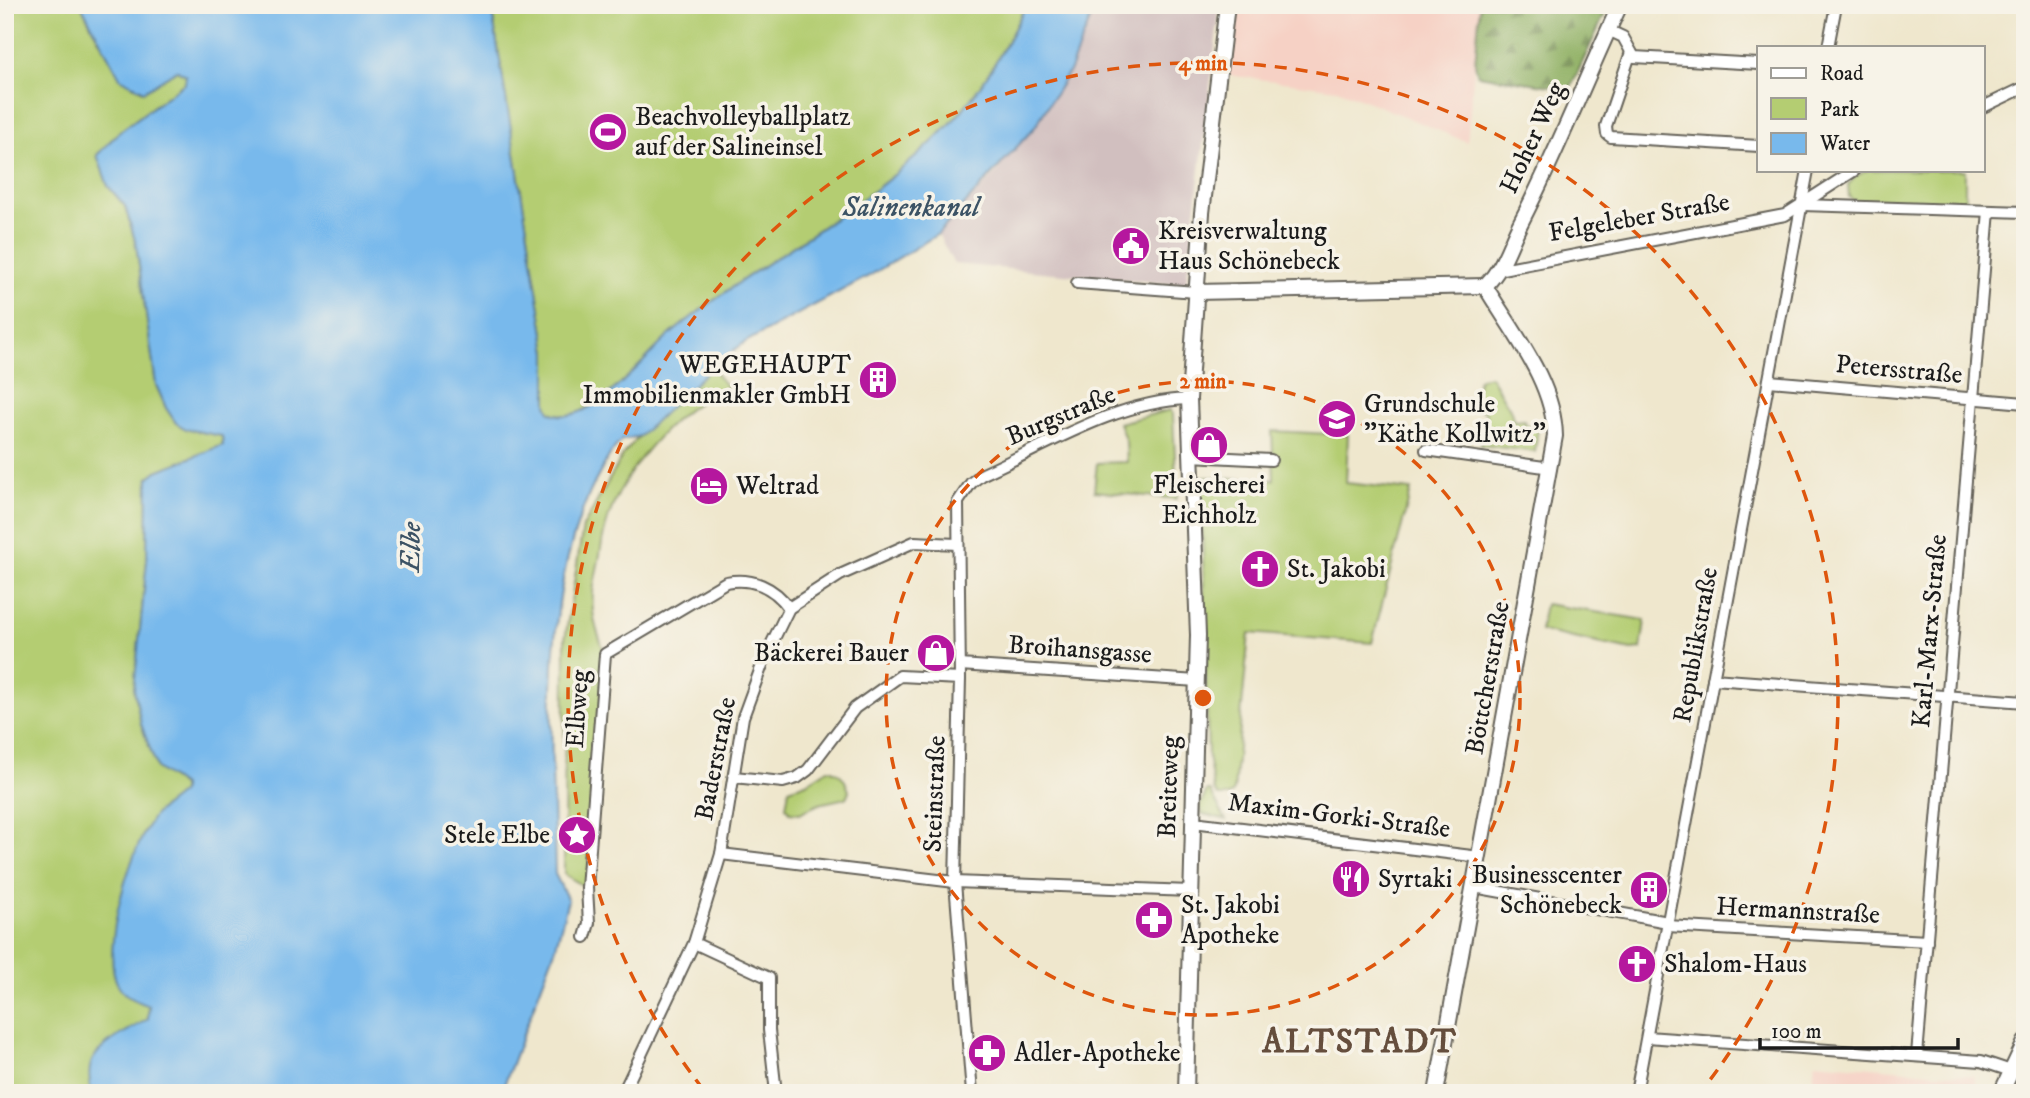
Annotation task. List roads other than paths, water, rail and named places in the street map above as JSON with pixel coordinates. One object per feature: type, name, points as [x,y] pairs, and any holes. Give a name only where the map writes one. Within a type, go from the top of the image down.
[{"type":"street","name":"Breiteweg","points":[[1186,1093],[1197,681],[1189,399],[1196,292],[1227,5]]},
{"type":"street","name":"Hoher Weg","points":[[1485,286],[1502,269],[1506,253],[1536,194],[1620,5]]},
{"type":"street","points":[[1828,46],[1836,5]]},
{"type":"street","points":[[1608,30],[1623,37],[1634,57],[1757,64]]},
{"type":"street","points":[[1631,52],[1606,126],[1606,134],[1611,137],[1757,146]]},
{"type":"street","points":[[1984,107],[2025,87]]},
{"type":"street","name":"Republikstraße","points":[[1636,1093],[1808,172]]},
{"type":"street","name":"Felgeleber Straße","points":[[1502,269],[1773,218],[1802,205],[1852,172]]},
{"type":"street","points":[[1802,205],[2025,212]]},
{"type":"street","name":"Karl-Marx-Straße","points":[[1917,1055],[1989,211]]},
{"type":"street","points":[[1077,284],[1196,292],[1485,286]]},
{"type":"street","name":"Böttcherstraße","points":[[1436,1093],[1551,468],[1555,425],[1547,392],[1485,286]]},
{"type":"street","name":"Petersstraße","points":[[1769,381],[2025,403]]},
{"type":"street","name":"Burgstraße","points":[[960,495],[981,475],[1099,422],[1158,402],[1189,399]]},
{"type":"street","points":[[1426,450],[1551,468]]},
{"type":"street","points":[[1190,456],[1271,460]]},
{"type":"street","name":"Steinstraße","points":[[960,495],[957,544],[960,679],[955,882],[972,1093]]},
{"type":"street","points":[[789,608],[840,575],[914,542],[957,544]]},
{"type":"street","name":"Elbweg","points":[[585,937],[589,923],[587,888],[605,653],[726,582],[740,579],[772,590],[789,608]]},
{"type":"street","name":"Baderstraße","points":[[623,1093],[694,943],[721,855],[743,717],[765,657],[789,608]]},
{"type":"street","name":"Broihansgasse","points":[[960,665],[1197,681]]},
{"type":"street","points":[[734,777],[783,782],[797,778],[808,770],[855,708],[900,676],[960,679]]},
{"type":"street","points":[[1713,679],[2025,702]]},
{"type":"street","name":"Maxim-Gorki-Straße","points":[[1193,822],[1480,858]]},
{"type":"street","points":[[721,855],[955,882],[1190,891]]},
{"type":"street","name":"Hermannstraße","points":[[1474,887],[1668,924],[1927,941]]},
{"type":"street","points":[[694,943],[769,978],[769,1030],[776,1093]]},
{"type":"street","points":[[1647,1037],[1982,1061],[2011,1071]]},
{"type":"street","points":[[2001,1093],[2025,1042]]},
{"type":"water","points":[[81,5],[491,5],[547,352],[547,404],[550,412],[565,415],[581,411],[598,402],[672,333],[706,306],[852,207],[921,153],[952,122],[984,81],[1026,5],[1096,5],[1070,70],[1035,127],[938,234],[869,276],[747,341],[718,361],[640,436],[622,440],[596,480],[577,525],[564,572],[553,673],[555,874],[568,900],[555,950],[501,1093],[91,1093],[89,1076],[93,1059],[118,1036],[148,1019],[149,1006],[127,996],[118,985],[113,969],[115,925],[127,874],[145,831],[157,812],[182,792],[182,786],[157,768],[141,724],[134,689],[147,560],[148,478],[157,471],[223,445],[222,436],[186,429],[176,423],[156,385],[136,244],[125,206],[108,186],[97,155],[119,132],[185,83],[186,75],[177,70],[144,91],[120,78]]},
{"type":"place","name":"Beachvolleyballplatz auf der Salineinsel","points":[[608,132]]},
{"type":"place","name":"Kreisverwaltung Haus Schönebeck","points":[[1131,246]]},
{"type":"place","name":"WEGEHAUPT Immobilienmakler GmbH","points":[[878,380]]},
{"type":"place","name":"Grundschule \"Käthe Kollwitz\"","points":[[1337,419]]},
{"type":"place","name":"Fleischerei Eichholz","points":[[1209,445]]},
{"type":"place","name":"Weltrad","points":[[709,486]]},
{"type":"place","name":"St. Jakobi","points":[[1260,569]]},
{"type":"place","name":"Bäckerei Bauer","points":[[936,653]]},
{"type":"place","name":"Stele Elbe","points":[[577,835]]},
{"type":"place","name":"Syrtaki","points":[[1351,879]]},
{"type":"place","name":"Businesscenter Schönebeck","points":[[1649,890]]},
{"type":"place","name":"St. Jakobi Apotheke","points":[[1154,920]]},
{"type":"place","name":"Shalom-Haus","points":[[1637,964]]},
{"type":"place","name":"Adler-Apotheke","points":[[987,1053]]},
{"type":"district","name":"ALTSTADT","points":[[1360,1042]]},
{"type":"water label","name":"Salinenkanal","points":[[911,207]]},
{"type":"water label","name":"Elbe","points":[[411,547]]}]
